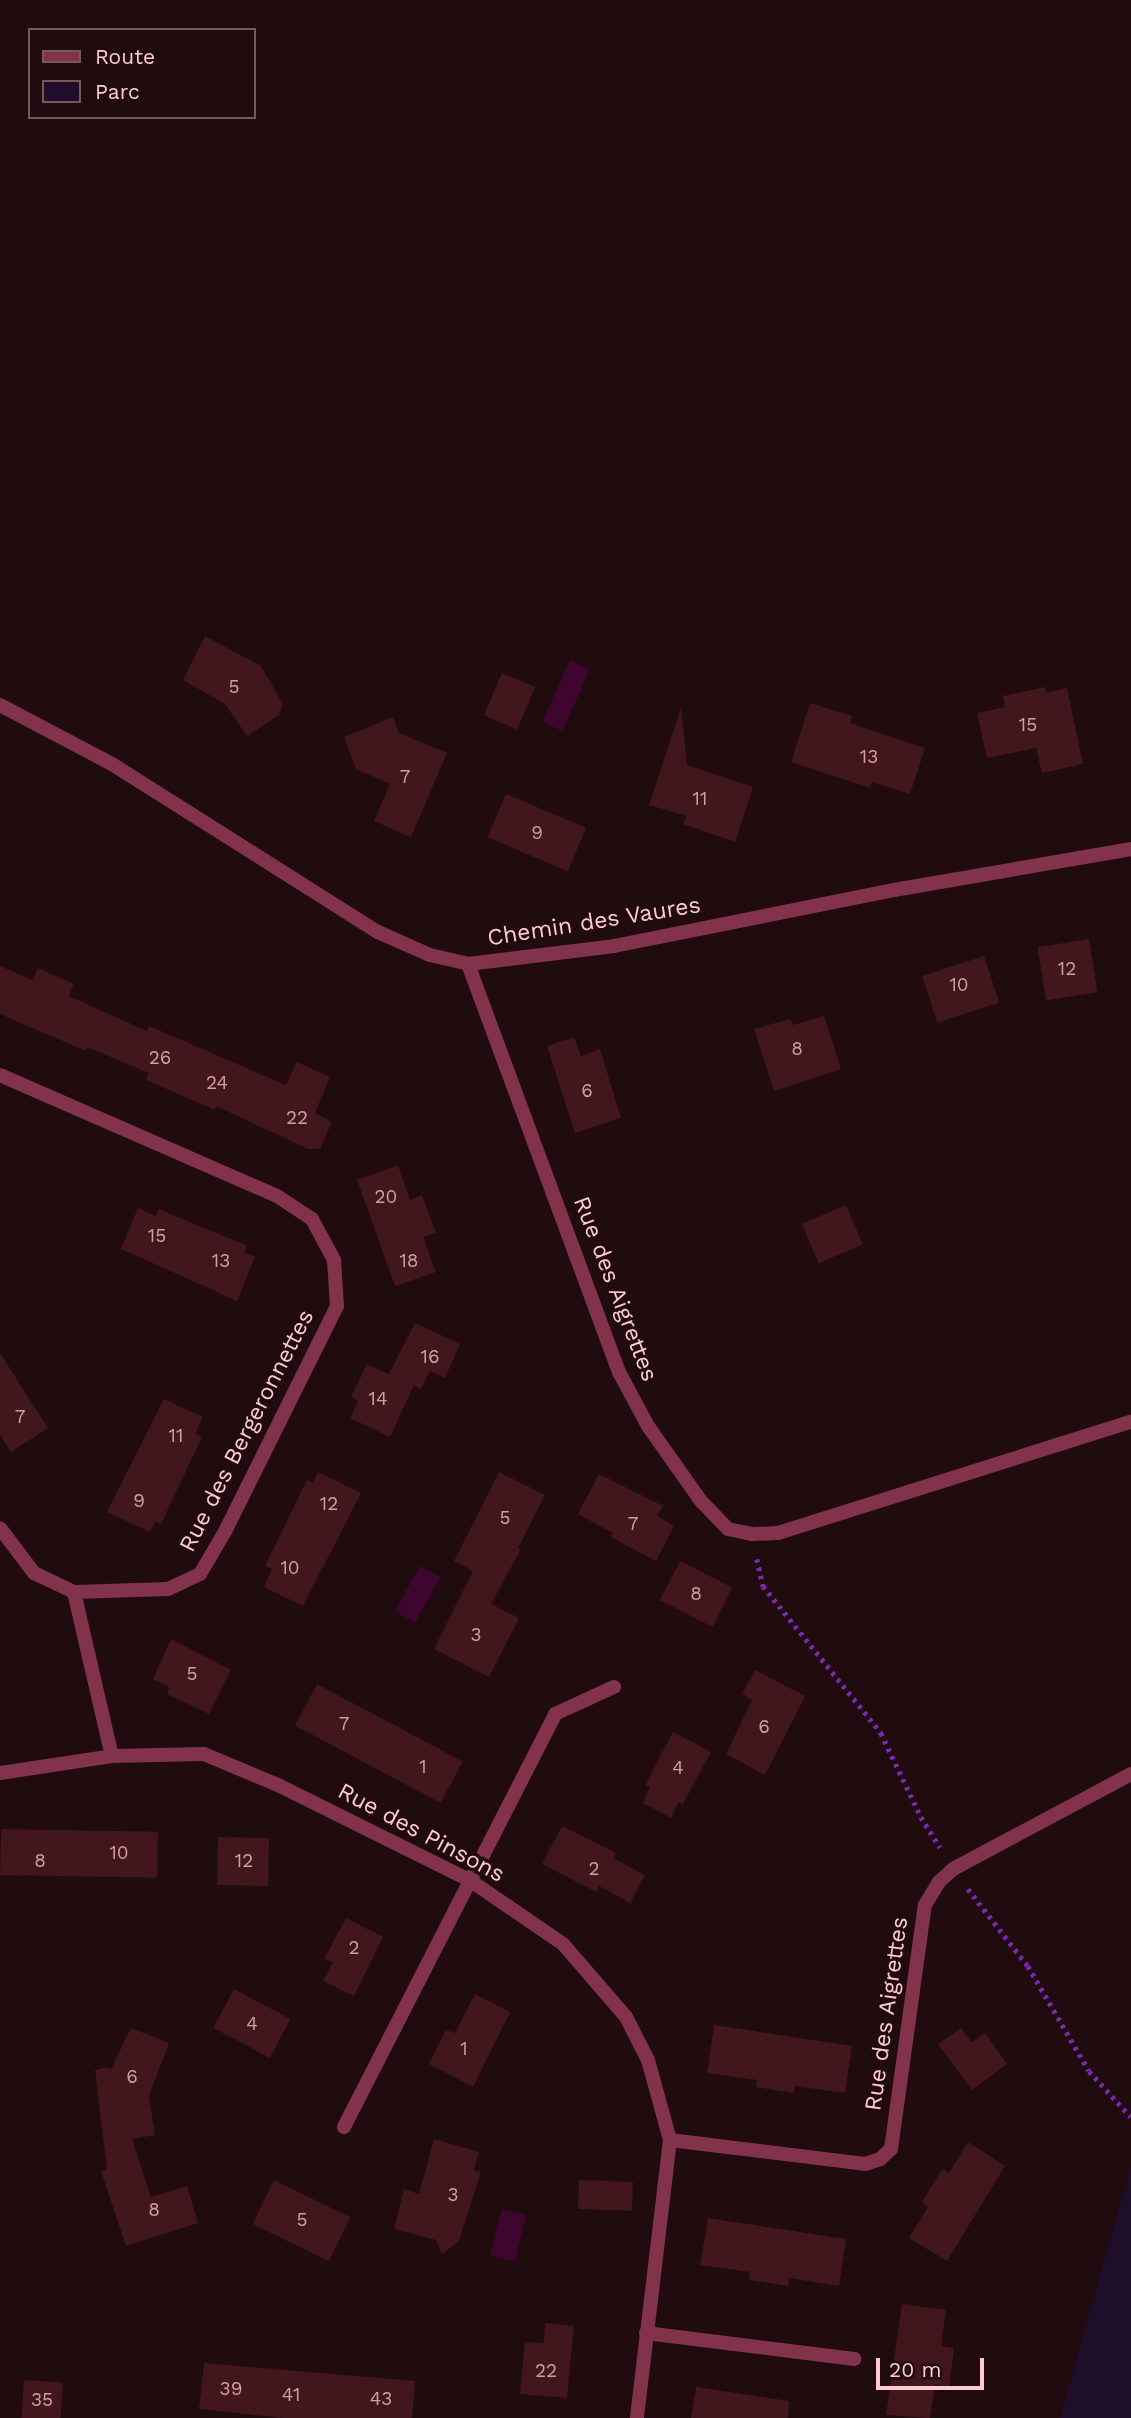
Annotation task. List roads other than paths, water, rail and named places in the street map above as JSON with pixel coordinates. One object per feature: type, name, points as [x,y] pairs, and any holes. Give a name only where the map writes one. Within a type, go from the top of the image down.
[{"type":"street","name":"Chemin des Vaures","points":[[0,705],[112,764],[378,932],[430,955],[468,964],[614,946],[894,890],[1131,849]]},
{"type":"street","name":"Rue des Aigrettes","points":[[468,964],[619,1372],[648,1426],[701,1501],[728,1529],[752,1534],[778,1533],[1131,1422]]},
{"type":"street","name":"Rue des Bergeronnettes","points":[[0,1075],[277,1196],[312,1219],[334,1260],[337,1306],[227,1528],[200,1574],[168,1589],[74,1592],[34,1573],[0,1528]]},
{"type":"street","points":[[74,1592],[113,1756]]},
{"type":"street","points":[[344,2127],[555,1714],[614,1688]]},
{"type":"street","name":"Rue des Pinsons","points":[[0,1773],[113,1756],[204,1754],[280,1786],[471,1881],[563,1944],[625,2017],[648,2060],[670,2140],[637,2418]]},
{"type":"street","name":"Rue des Aigrettes","points":[[670,2140],[865,2164],[880,2159],[891,2149],[925,1905],[939,1882],[953,1869],[1131,1774]]},
{"type":"street","points":[[646,2333],[854,2359]]}]
